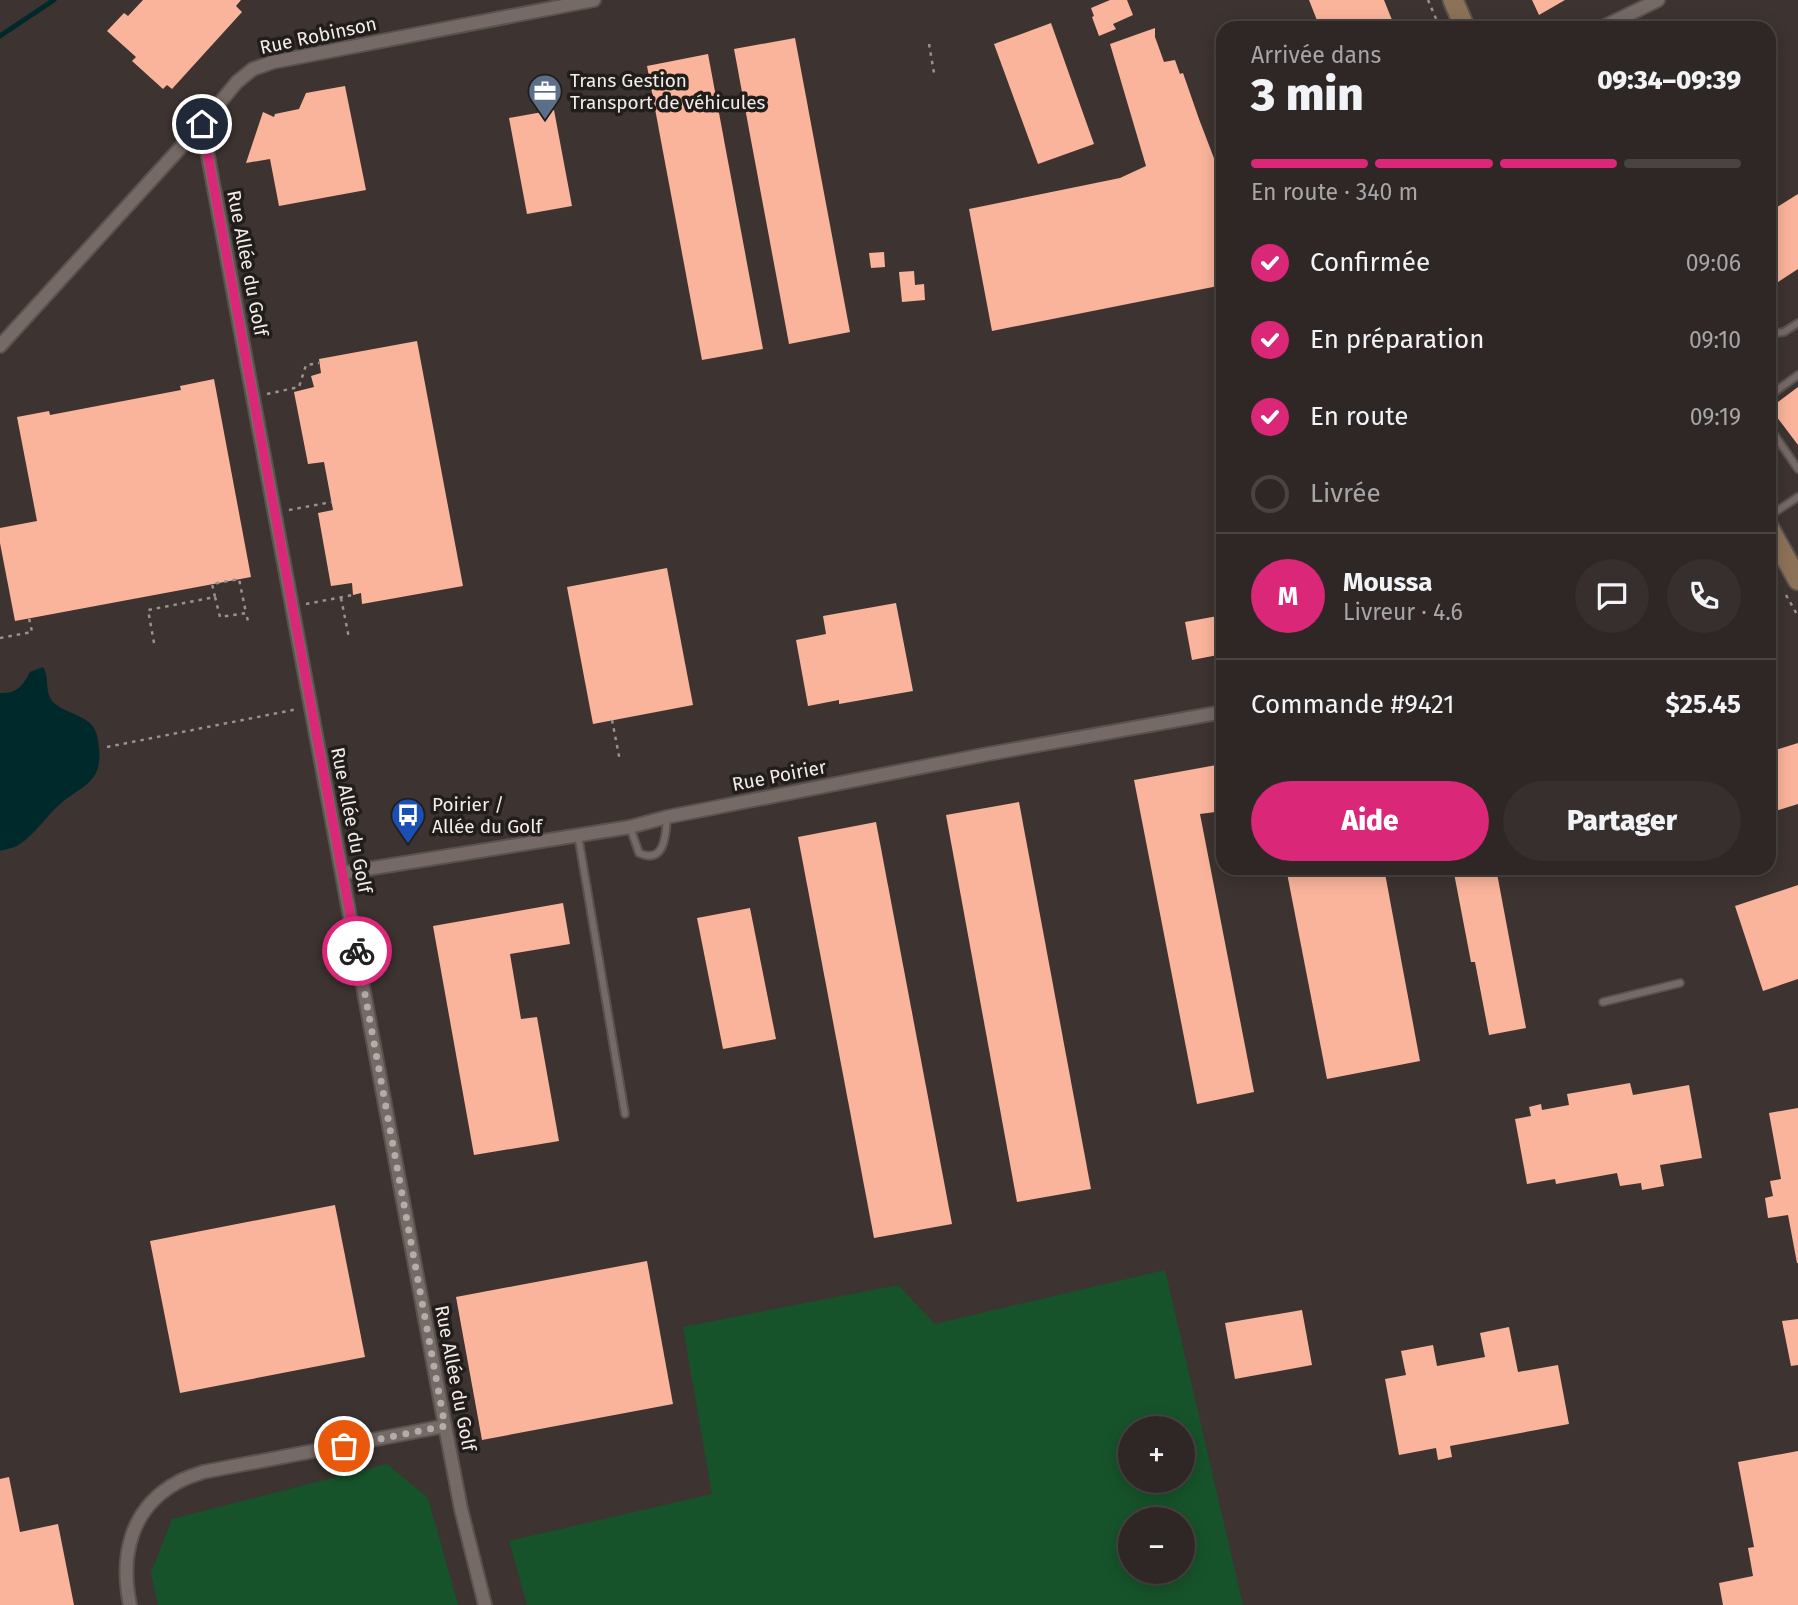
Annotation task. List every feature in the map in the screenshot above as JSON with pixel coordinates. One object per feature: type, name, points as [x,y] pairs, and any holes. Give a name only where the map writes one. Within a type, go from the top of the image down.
[{"type":"street","name":"Rue Robinson","points":[[0,345],[202,124],[237,82],[253,69],[273,62],[594,0]]},
{"type":"street","points":[[1453,0],[1462,21]]},
{"type":"street","points":[[1615,21],[1658,0]]},
{"type":"street","name":"Rue Allée du Golf","points":[[202,124],[445,1426],[461,1509],[485,1605]]},
{"type":"street","points":[[1776,541],[1798,580]]},
{"type":"street","name":"Rue Poirier","points":[[342,873],[630,827],[667,817],[974,757],[1216,713]]},
{"type":"street","points":[[130,1605],[125,1573],[127,1551],[134,1530],[149,1505],[179,1481],[203,1472],[445,1426]]},
{"type":"lane","points":[[1776,333],[1784,332],[1798,323]]},
{"type":"lane","points":[[1776,391],[1798,375]]},
{"type":"lane","points":[[1776,437],[1798,469]]},
{"type":"lane","points":[[1776,511],[1798,497]]},
{"type":"lane","points":[[630,827],[639,853],[654,855],[659,852],[665,839],[667,817]]},
{"type":"lane","points":[[578,835],[625,1114]]},
{"type":"lane","points":[[1603,1002],[1679,983]]},
{"type":"path","points":[[1428,0],[1437,21]]},
{"type":"path","points":[[929,44],[934,73]]},
{"type":"path","points":[[254,397],[299,387],[306,365],[319,363]]},
{"type":"path","points":[[275,513],[332,502]]},
{"type":"path","points":[[246,613],[220,617],[212,584],[239,579],[249,625]]},
{"type":"path","points":[[293,607],[353,595]]},
{"type":"path","points":[[154,643],[148,610],[215,597]]},
{"type":"path","points":[[341,598],[349,638]]},
{"type":"path","points":[[0,638],[32,632],[29,618]]},
{"type":"path","points":[[107,747],[311,706]]},
{"type":"path","points":[[612,720],[620,761]]},
{"type":"green space","points":[[1165,1270],[1243,1605],[527,1605],[509,1541],[712,1494],[683,1327],[898,1285],[935,1324]]},
{"type":"green space","points":[[387,1464],[428,1498],[458,1605],[158,1605],[151,1573],[172,1519]]},
{"type":"water","points":[[43,667],[53,702],[86,720],[94,729],[99,748],[97,770],[88,783],[58,806],[25,840],[0,851],[0,693],[15,690],[22,685],[30,672]]},
{"type":"building","points":[[143,0],[241,0],[236,6],[242,12],[172,89],[167,85],[163,89],[132,61],[136,57],[107,31],[124,13],[128,16]]},
{"type":"building","points":[[1110,0],[1127,0],[1133,15],[1113,24],[1116,29],[1099,36],[1091,8]]},
{"type":"building","points":[[1309,0],[1384,0],[1392,21],[1317,21]]},
{"type":"building","points":[[1532,0],[1565,0],[1539,15]]},
{"type":"building","points":[[1051,23],[1094,144],[1038,164],[994,44]]},
{"type":"building","points":[[1155,28],[1155,37],[1164,62],[1175,60],[1180,74],[1183,73],[1216,164],[1216,286],[992,331],[969,209],[1120,178],[1146,166],[1110,44]]},
{"type":"building","points":[[795,38],[850,332],[789,344],[734,49]]},
{"type":"building","points":[[708,54],[763,349],[702,360],[647,66]]},
{"type":"building","points":[[345,86],[366,190],[279,206],[270,159],[246,163],[263,112],[274,117],[275,114],[299,109],[306,93]]},
{"type":"building","points":[[554,110],[572,206],[527,214],[509,118]]},
{"type":"building","points":[[1798,194],[1798,269],[1776,283],[1776,208]]},
{"type":"building","points":[[884,252],[885,267],[871,268],[869,253]]},
{"type":"building","points":[[914,271],[915,285],[924,284],[925,300],[902,302],[899,272]]},
{"type":"building","points":[[417,341],[463,586],[362,604],[361,593],[353,595],[352,583],[331,586],[318,513],[333,510],[324,462],[308,464],[294,392],[314,387],[311,376],[321,373],[319,359]]},
{"type":"building","points":[[214,379],[251,577],[15,621],[0,543],[0,528],[37,521],[17,417],[49,411],[50,415],[181,390],[180,386]]},
{"type":"building","points":[[1798,387],[1798,445],[1776,416],[1776,404]]},
{"type":"building","points":[[667,568],[693,705],[593,724],[567,587]]},
{"type":"building","points":[[896,603],[913,691],[839,704],[839,700],[808,706],[796,640],[826,634],[823,616]]},
{"type":"building","points":[[1216,616],[1216,655],[1192,660],[1185,622]]},
{"type":"building","points":[[1798,743],[1798,804],[1776,811],[1776,750]]},
{"type":"building","points":[[1216,765],[1216,812],[1200,814],[1254,1092],[1197,1104],[1134,780]]},
{"type":"building","points":[[1019,802],[1091,1189],[1017,1202],[946,815]]},
{"type":"building","points":[[876,822],[952,1224],[874,1238],[798,837]]},
{"type":"building","points":[[1287,875],[1385,875],[1420,1061],[1327,1079]]},
{"type":"building","points":[[1454,875],[1497,875],[1526,1028],[1489,1035],[1475,962],[1471,962]]},
{"type":"building","points":[[1798,885],[1798,979],[1763,991],[1735,906]]},
{"type":"building","points":[[563,903],[570,944],[510,954],[521,1019],[537,1017],[559,1141],[474,1155],[433,926]]},
{"type":"building","points":[[750,908],[776,1039],[723,1049],[697,918]]},
{"type":"building","points":[[1630,1083],[1633,1095],[1689,1085],[1702,1158],[1660,1165],[1664,1186],[1642,1190],[1641,1183],[1620,1186],[1617,1173],[1556,1184],[1555,1179],[1527,1184],[1515,1119],[1531,1116],[1529,1107],[1541,1104],[1542,1110],[1569,1105],[1567,1094]]},
{"type":"building","points":[[1798,1108],[1797,1263],[1788,1215],[1768,1218],[1765,1198],[1773,1196],[1770,1181],[1781,1179],[1769,1113]]},
{"type":"building","points":[[335,1205],[365,1357],[180,1393],[150,1241]]},
{"type":"building","points":[[647,1261],[673,1404],[482,1440],[456,1297]]},
{"type":"building","points":[[1302,1310],[1312,1365],[1235,1379],[1225,1323]]},
{"type":"building","points":[[1798,1319],[1798,1365],[1791,1366],[1782,1321]]},
{"type":"building","points":[[1509,1327],[1518,1372],[1558,1365],[1569,1424],[1450,1446],[1452,1457],[1438,1460],[1436,1448],[1399,1455],[1385,1379],[1406,1375],[1401,1351],[1433,1345],[1437,1366],[1485,1357],[1480,1333]]},
{"type":"building","points":[[1798,1451],[1798,1605],[1723,1605],[1719,1583],[1753,1576],[1748,1548],[1754,1547],[1738,1462]]},
{"type":"building","points":[[9,1477],[20,1532],[58,1524],[74,1605],[0,1605],[0,1479]]},
{"type":"waterway","points":[[0,36],[54,0]]},
{"type":"way so far","points":[[344,1446],[445,1426],[357,951]]},
{"type":"place","name":"Trans Gestion Transport de véhicules","points":[[545,121]]},
{"type":"place","name":"Poirier / Allée du Golf","points":[[408,845]]},
{"type":"route","points":[[202,124],[357,951]]}]
